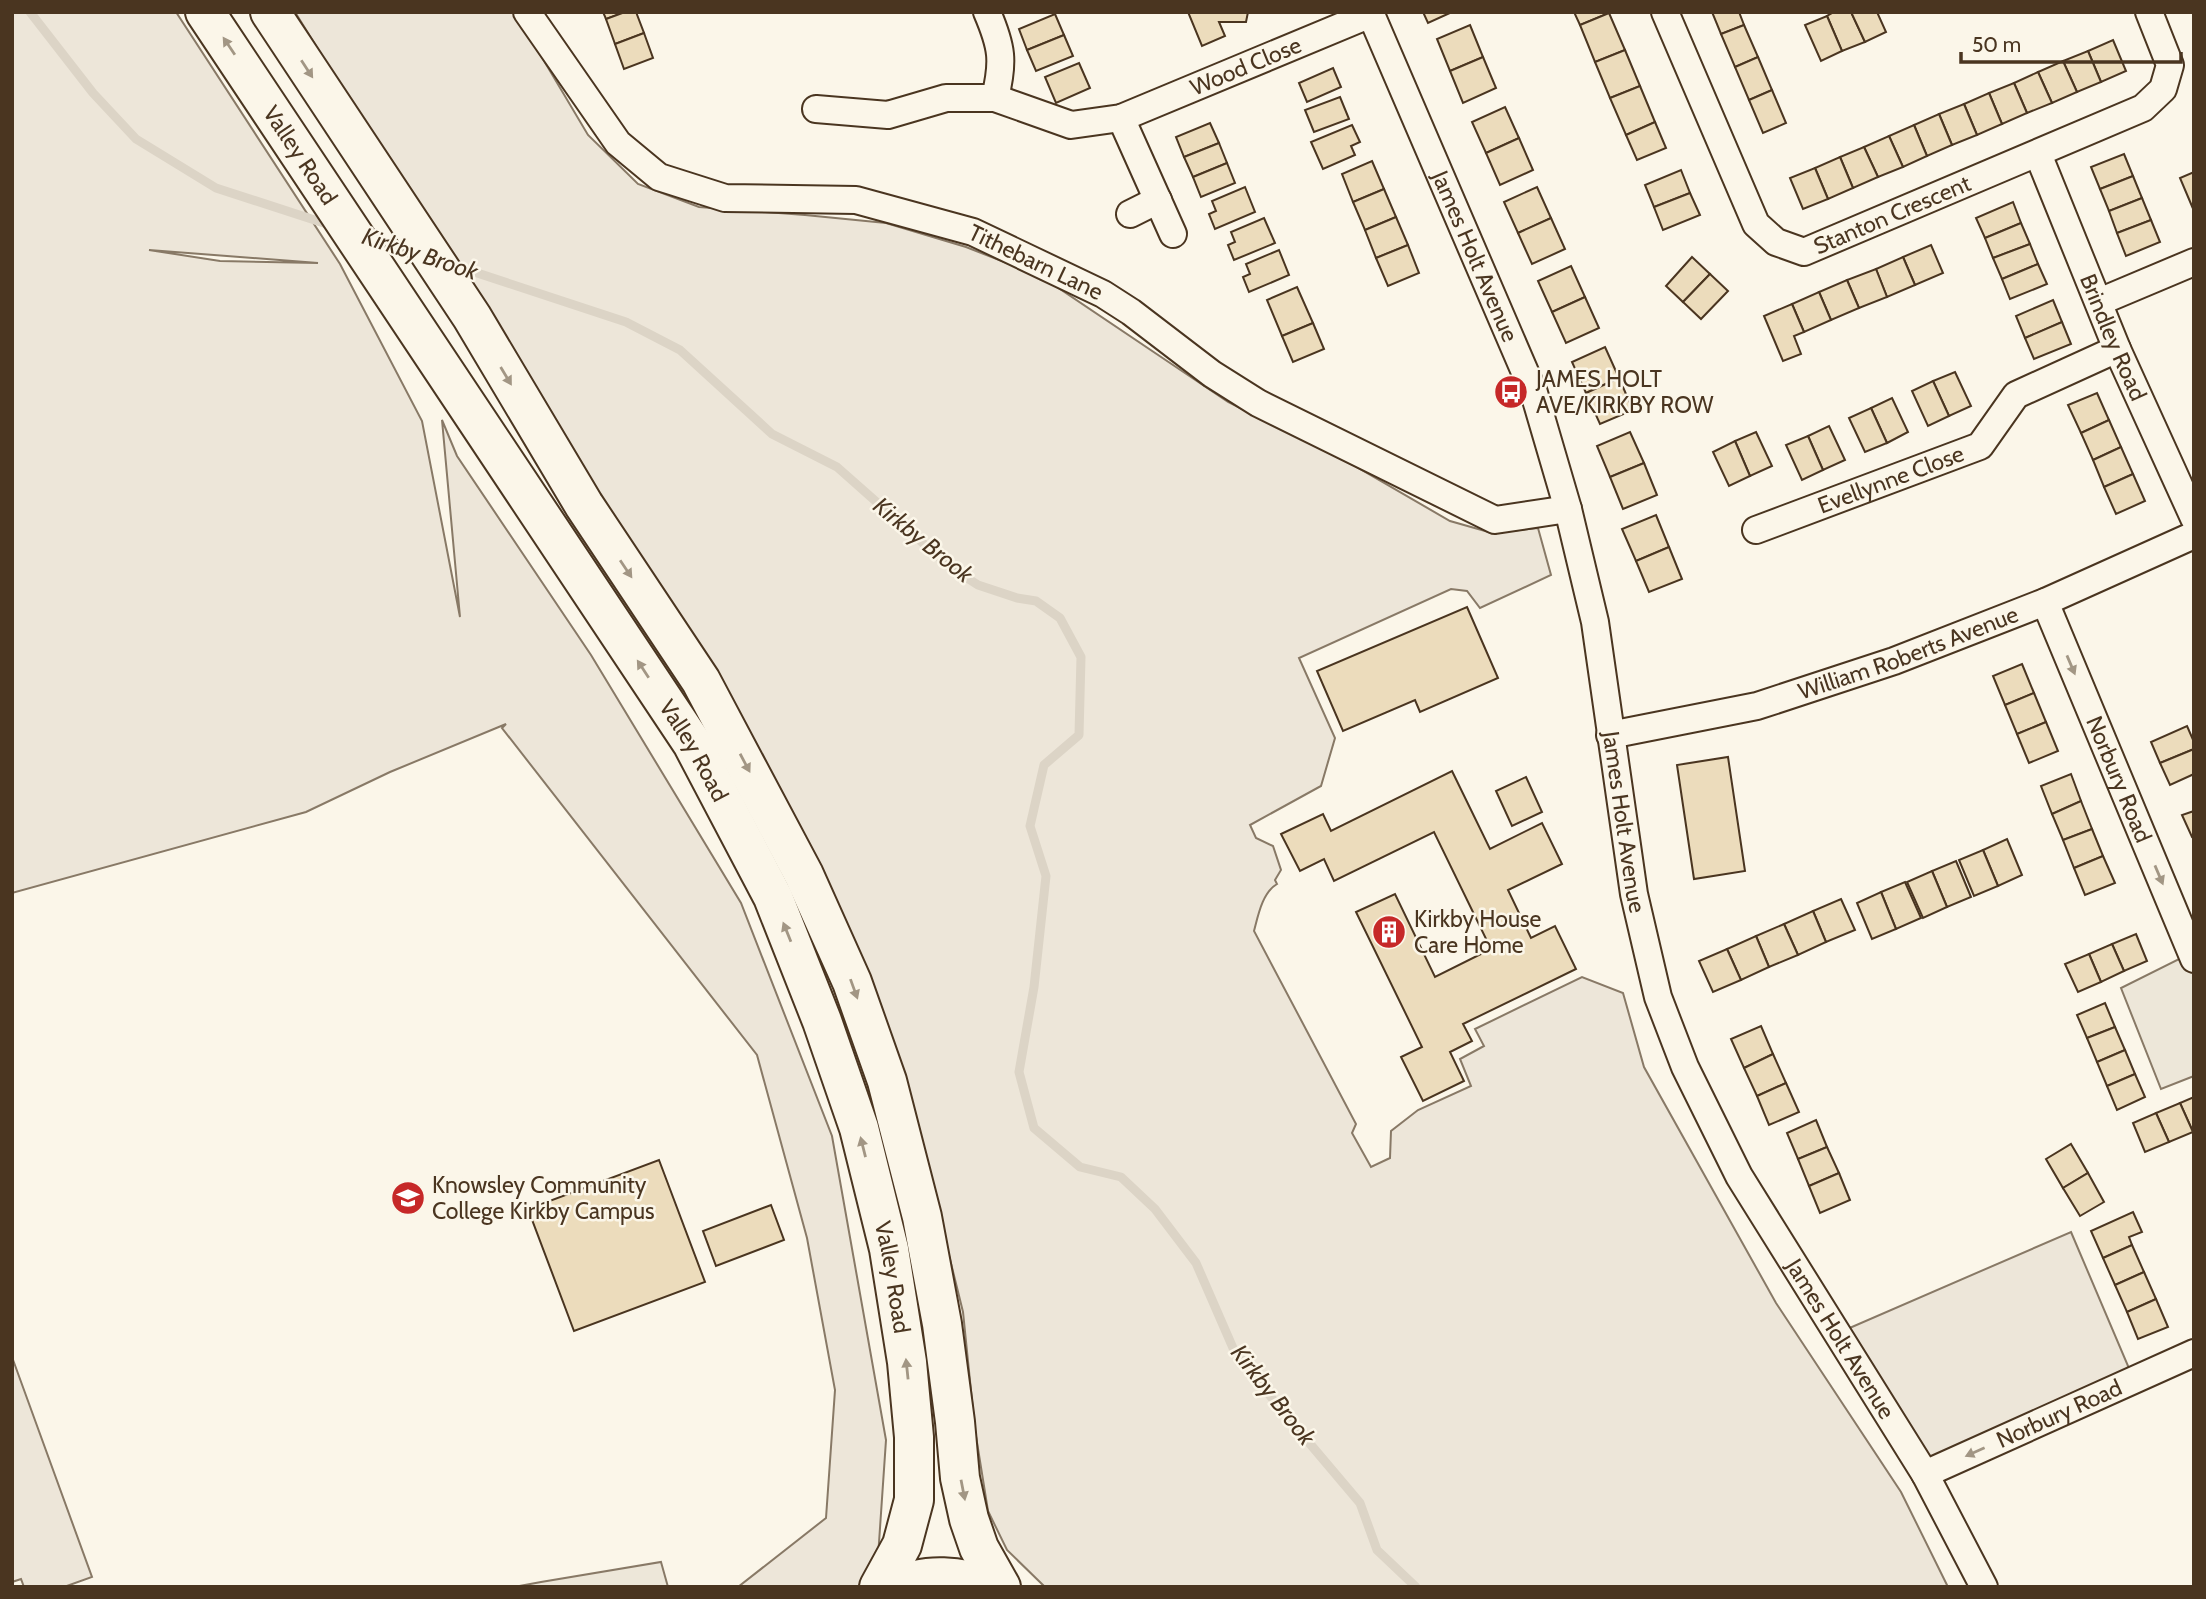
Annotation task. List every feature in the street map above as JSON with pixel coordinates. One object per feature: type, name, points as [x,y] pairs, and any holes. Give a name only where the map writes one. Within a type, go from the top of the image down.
[{"type":"main road","name":"Valley Road","points":[[205,12],[692,743],[773,897],[822,1021],[859,1128],[889,1249],[908,1375],[914,1437],[914,1500],[902,1545],[880,1587]]},
{"type":"main road","name":"Valley Road","points":[[270,12],[405,220],[472,317],[584,505],[701,681],[804,875],[852,982],[887,1081],[922,1217],[942,1324],[956,1422],[960,1478],[969,1519],[979,1548],[1001,1587]]},
{"type":"main road","points":[[898,1587],[937,1577],[971,1580],[990,1587]]},
{"type":"street","name":"Tithebarn Lane","points":[[527,12],[618,143],[659,177],[725,198],[856,200],[973,232],[1103,294],[1212,374],[1258,402],[1495,520],[1568,509]]},
{"type":"street","points":[[987,12],[997,35],[1002,67],[996,98]]},
{"type":"street","name":"Stanton Crescent","points":[[1665,12],[1756,224],[1776,242],[1804,251],[2038,155],[2143,108],[2162,89],[2170,65],[2149,12]]},
{"type":"street","name":"James Holt Avenue","points":[[1371,13],[1534,393],[1568,509],[1595,622],[1634,894],[1658,997],[1685,1067],[1739,1176],[1925,1474],[1984,1587]]},
{"type":"street","name":"Wood Close","points":[[816,109],[888,115],[946,98],[996,98],[1071,125],[1121,118],[1371,13]]},
{"type":"street","points":[[1121,118],[1173,234]]},
{"type":"street","name":"Brindley Road","points":[[2038,155],[2117,349],[2194,518]]},
{"type":"street","points":[[1130,214],[1158,200]]},
{"type":"street","points":[[2099,302],[2194,262]]},
{"type":"street","name":"Evellynne Close","points":[[1756,530],[1980,446],[2016,395],[2117,349]]},
{"type":"street","name":"William Roberts Avenue","points":[[1610,735],[1757,706],[1894,661],[2045,602],[2194,535]]},
{"type":"street","name":"Norbury Road","points":[[2045,602],[2194,958]]},
{"type":"street","name":"Norbury Road","points":[[1925,1474],[2194,1353]]},
{"type":"shaded area","points":[[12,12],[176,12],[340,264],[422,421],[460,617],[442,420],[457,456],[591,655],[741,903],[832,1136],[886,1440],[877,1572],[857,1587],[738,1587],[826,1518],[835,1390],[807,1238],[757,1055],[502,728],[506,724],[390,772],[306,812],[12,893]],"holes":[[[149,250],[318,263],[220,261]]]},
{"type":"shaded area","points":[[295,12],[515,12],[588,135],[638,184],[699,207],[886,223],[966,247],[1042,277],[1228,402],[1353,465],[1450,521],[1492,533],[1538,528],[1551,575],[1480,608],[1467,591],[1451,589],[1299,658],[1335,738],[1321,786],[1250,825],[1256,838],[1273,846],[1281,870],[1275,880],[1277,884],[1264,899],[1254,931],[1356,1124],[1352,1133],[1371,1167],[1390,1158],[1391,1131],[1418,1110],[1471,1086],[1460,1059],[1484,1046],[1475,1029],[1582,977],[1623,993],[1644,1067],[1776,1303],[1901,1492],[1948,1587],[1045,1587],[1007,1550],[988,1511],[975,1430],[963,1312],[926,1162],[879,1005],[373,138]]},
{"type":"shaded area","points":[[2191,953],[2194,959],[2194,1076],[2161,1089],[2121,988]]},
{"type":"shaded area","points":[[2071,1232],[2134,1380],[1925,1474],[1838,1333]]},
{"type":"shaded area","points":[[12,1357],[92,1577],[64,1587],[24,1587],[21,1579],[12,1582]]},
{"type":"shaded area","points":[[661,1562],[668,1587],[514,1587],[541,1582]]},
{"type":"building","points":[[603,12],[625,12],[606,19]]},
{"type":"building","points":[[625,12],[636,12],[644,33],[615,44],[606,19]]},
{"type":"building","points":[[1188,12],[1248,12],[1246,22],[1219,22],[1225,36],[1202,46]]},
{"type":"building","points":[[1423,12],[1452,12],[1428,23]]},
{"type":"building","points":[[1574,12],[1609,12],[1609,13],[1580,25]]},
{"type":"building","points":[[1712,12],[1739,12],[1744,25],[1721,34]]},
{"type":"building","points":[[1834,12],[1851,12],[1865,42],[1842,51],[1827,16]]},
{"type":"building","points":[[1851,12],[1877,12],[1886,32],[1865,42]]},
{"type":"building","points":[[1609,13],[1625,50],[1595,62],[1580,25]]},
{"type":"building","points":[[1055,14],[1064,35],[1027,50],[1019,29]]},
{"type":"building","points":[[1827,16],[1842,51],[1821,61],[1805,25]]},
{"type":"building","points":[[1470,25],[1483,57],[1450,71],[1437,39]]},
{"type":"building","points":[[1744,25],[1758,57],[1735,67],[1721,34]]},
{"type":"building","points":[[644,33],[653,58],[624,69],[615,44]]},
{"type":"building","points":[[1064,35],[1073,56],[1036,71],[1027,50]]},
{"type":"building","points":[[2113,40],[2126,71],[2101,82],[2088,51]]},
{"type":"building","points":[[1625,50],[1640,86],[1610,98],[1595,62]]},
{"type":"building","points":[[2088,51],[2101,82],[2077,92],[2063,61]]},
{"type":"building","points":[[1483,57],[1496,88],[1463,103],[1450,71]]},
{"type":"building","points":[[1758,57],[1772,90],[1749,100],[1735,67]]},
{"type":"building","points":[[2063,61],[2077,92],[2052,103],[2038,72]]},
{"type":"building","points":[[1079,63],[1090,88],[1056,103],[1045,77]]},
{"type":"building","points":[[1333,68],[1341,87],[1307,102],[1299,83]]},
{"type":"building","points":[[2038,72],[2052,103],[2027,113],[2014,83]]},
{"type":"building","points":[[2014,83],[2027,113],[2002,124],[1989,93]]},
{"type":"building","points":[[1640,86],[1655,122],[1626,135],[1610,98]]},
{"type":"building","points":[[1772,90],[1786,123],[1763,133],[1749,100]]},
{"type":"building","points":[[1989,93],[2002,124],[1977,135],[1964,104]]},
{"type":"building","points":[[1340,97],[1349,119],[1314,132],[1305,110]]},
{"type":"building","points":[[1964,104],[1977,135],[1952,145],[1939,114]]},
{"type":"building","points":[[1505,107],[1519,138],[1486,153],[1472,122]]},
{"type":"building","points":[[1939,114],[1952,145],[1927,156],[1914,125]]},
{"type":"building","points":[[1655,122],[1666,148],[1637,160],[1626,135]]},
{"type":"building","points":[[1210,123],[1219,143],[1184,157],[1176,137]]},
{"type":"building","points":[[1352,125],[1360,142],[1351,146],[1355,155],[1323,169],[1311,142]]},
{"type":"building","points":[[1914,125],[1927,156],[1903,167],[1889,136]]},
{"type":"building","points":[[1889,136],[1903,167],[1878,177],[1864,147]]},
{"type":"building","points":[[1519,138],[1533,170],[1500,185],[1486,153]]},
{"type":"building","points":[[1219,143],[1227,163],[1193,177],[1184,157]]},
{"type":"building","points":[[1864,147],[1878,177],[1853,188],[1840,157]]},
{"type":"building","points":[[2124,154],[2133,176],[2100,189],[2091,167]]},
{"type":"building","points":[[1840,157],[1853,188],[1828,199],[1815,168]]},
{"type":"building","points":[[1372,161],[1384,189],[1353,202],[1342,174]]},
{"type":"building","points":[[1227,163],[1235,183],[1201,197],[1193,177]]},
{"type":"building","points":[[1815,168],[1828,199],[1803,209],[1790,178]]},
{"type":"building","points":[[1681,170],[1690,193],[1654,207],[1645,185]]},
{"type":"building","points":[[2194,172],[2194,211],[2180,178]]},
{"type":"building","points":[[2133,176],[2142,198],[2109,211],[2100,189]]},
{"type":"building","points":[[1245,187],[1255,212],[1215,229],[1209,214],[1216,211],[1212,201]]},
{"type":"building","points":[[1537,187],[1551,218],[1518,233],[1504,202]]},
{"type":"building","points":[[1384,189],[1396,217],[1365,230],[1353,202]]},
{"type":"building","points":[[1690,193],[1700,215],[1663,230],[1654,207]]},
{"type":"building","points":[[2142,198],[2151,220],[2117,233],[2109,211]]},
{"type":"building","points":[[2013,202],[2021,223],[1985,238],[1976,218]]},
{"type":"building","points":[[1396,217],[1408,245],[1376,258],[1365,230]]},
{"type":"building","points":[[1264,218],[1275,243],[1234,260],[1228,245],[1235,242],[1231,232]]},
{"type":"building","points":[[1551,218],[1565,249],[1532,264],[1518,233]]},
{"type":"building","points":[[2151,220],[2160,242],[2126,256],[2117,233]]},
{"type":"building","points":[[2021,223],[2030,244],[1993,258],[1985,238]]},
{"type":"building","points":[[2030,244],[2038,264],[2002,279],[1993,258]]},
{"type":"building","points":[[1408,245],[1419,273],[1388,286],[1376,258]]},
{"type":"building","points":[[1931,245],[1943,273],[1915,285],[1903,257]]},
{"type":"building","points":[[1279,250],[1289,275],[1249,292],[1243,277],[1250,274],[1246,264]]},
{"type":"building","points":[[1692,257],[1710,274],[1683,302],[1666,286]]},
{"type":"building","points":[[1903,257],[1915,285],[1887,297],[1876,269]]},
{"type":"building","points":[[2038,264],[2047,284],[2010,299],[2002,279]]},
{"type":"building","points":[[1571,266],[1585,297],[1552,312],[1538,281]]},
{"type":"building","points":[[1876,269],[1887,297],[1859,308],[1847,280]]},
{"type":"building","points":[[1710,274],[1728,291],[1701,319],[1683,302]]},
{"type":"building","points":[[1847,280],[1859,308],[1831,320],[1819,292]]},
{"type":"building","points":[[1297,287],[1313,323],[1282,336],[1267,300]]},
{"type":"building","points":[[1819,292],[1831,320],[1804,332],[1792,304]]},
{"type":"building","points":[[1585,297],[1599,328],[1566,343],[1552,312]]},
{"type":"building","points":[[2053,300],[2062,322],[2025,338],[2016,316]]},
{"type":"building","points":[[1792,304],[1804,332],[1794,336],[1801,354],[1783,361],[1764,316]]},
{"type":"building","points":[[2062,322],[2071,344],[2034,359],[2025,338]]},
{"type":"building","points":[[1313,323],[1324,349],[1293,362],[1282,336]]},
{"type":"building","points":[[1605,347],[1619,378],[1586,393],[1572,362]]},
{"type":"building","points":[[1955,372],[1971,406],[1949,416],[1933,381]]},
{"type":"building","points":[[1619,378],[1633,410],[1600,424],[1586,393]]},
{"type":"building","points":[[1933,381],[1949,416],[1928,426],[1912,391]]},
{"type":"building","points":[[2097,393],[2109,420],[2081,433],[2068,405]]},
{"type":"building","points":[[1892,398],[1908,432],[1887,443],[1871,408]]},
{"type":"building","points":[[1871,408],[1887,443],[1865,452],[1849,418]]},
{"type":"building","points":[[2109,420],[2121,447],[2093,460],[2081,433]]},
{"type":"building","points":[[1829,426],[1845,460],[1823,470],[1808,436]]},
{"type":"building","points":[[1630,432],[1644,463],[1610,477],[1597,446]]},
{"type":"building","points":[[1756,432],[1772,466],[1750,476],[1735,441]]},
{"type":"building","points":[[1808,436],[1823,470],[1802,480],[1786,445]]},
{"type":"building","points":[[1735,441],[1750,476],[1729,486],[1713,452]]},
{"type":"building","points":[[2121,447],[2133,474],[2104,487],[2093,460]]},
{"type":"building","points":[[1644,463],[1657,495],[1623,509],[1610,477]]},
{"type":"building","points":[[2133,474],[2145,501],[2116,514],[2104,487]]},
{"type":"building","points":[[1656,515],[1669,547],[1636,561],[1622,529]]},
{"type":"building","points":[[1669,547],[1682,579],[1649,592],[1636,561]]},
{"type":"building","points":[[1467,607],[1498,678],[1420,712],[1415,700],[1343,731],[1317,671]]},
{"type":"building","points":[[2022,664],[2034,693],[2005,705],[1993,676]]},
{"type":"building","points":[[2034,693],[2046,722],[2017,734],[2005,705]]},
{"type":"building","points":[[2046,722],[2058,751],[2029,763],[2017,734]]},
{"type":"building","points":[[2187,726],[2194,749],[2160,763],[2151,742]]},
{"type":"building","points":[[2194,749],[2194,774],[2170,785],[2160,763]]},
{"type":"building","points":[[1728,757],[1745,871],[1694,879],[1677,765]]},
{"type":"building","name":"Kirkby House Care Home","points":[[1452,771],[1490,849],[1542,823],[1562,864],[1508,890],[1531,938],[1555,926],[1576,969],[1463,1024],[1472,1041],[1450,1052],[1464,1081],[1423,1101],[1401,1057],[1422,1047],[1356,912],[1395,894],[1435,977],[1491,949],[1434,832],[1334,881],[1324,859],[1300,871],[1281,834],[1323,814],[1331,831]]},
{"type":"building","points":[[2071,774],[2081,801],[2052,814],[2041,786]]},
{"type":"building","points":[[1526,777],[1542,812],[1512,826],[1496,791]]},
{"type":"building","points":[[2081,801],[2092,829],[2063,840],[2052,814]]},
{"type":"building","points":[[2194,811],[2194,836],[2192,837],[2182,815]]},
{"type":"building","points":[[2092,829],[2103,856],[2074,868],[2063,840]]},
{"type":"building","points":[[2007,839],[2022,875],[1998,886],[1983,850]]},
{"type":"building","points":[[1983,850],[1998,886],[1974,896],[1959,860]]},
{"type":"building","points":[[2103,856],[2115,883],[2085,895],[2074,868]]},
{"type":"building","points":[[1956,861],[1971,897],[1947,907],[1932,871]]},
{"type":"building","points":[[1932,871],[1947,907],[1923,918],[1907,882]]},
{"type":"building","points":[[1905,882],[1921,918],[1896,929],[1881,892]]},
{"type":"building","points":[[1881,892],[1896,929],[1872,939],[1857,903]]},
{"type":"building","points":[[1841,899],[1855,930],[1826,942],[1813,911]]},
{"type":"building","points":[[1813,911],[1826,942],[1798,955],[1784,924]]},
{"type":"building","points":[[1784,924],[1798,955],[1769,967],[1756,936]]},
{"type":"building","points":[[2136,934],[2147,961],[2124,971],[2112,944]]},
{"type":"building","points":[[1756,936],[1769,967],[1741,980],[1727,949]]},
{"type":"building","points":[[2112,944],[2124,971],[2101,982],[2089,954]]},
{"type":"building","points":[[1727,949],[1741,980],[1713,992],[1699,961]]},
{"type":"building","points":[[2089,954],[2101,982],[2078,992],[2065,964]]},
{"type":"building","points":[[2105,1003],[2115,1027],[2087,1038],[2077,1015]]},
{"type":"building","points":[[1761,1026],[1773,1054],[1744,1068],[1731,1039]]},
{"type":"building","points":[[2115,1027],[2125,1050],[2097,1062],[2087,1038]]},
{"type":"building","points":[[2125,1050],[2135,1074],[2107,1086],[2097,1062]]},
{"type":"building","points":[[1773,1054],[1786,1083],[1757,1096],[1744,1068]]},
{"type":"building","points":[[2135,1074],[2145,1097],[2117,1110],[2107,1086]]},
{"type":"building","points":[[1786,1083],[1799,1112],[1769,1125],[1757,1096]]},
{"type":"building","points":[[2194,1097],[2194,1131],[2193,1132],[2180,1103]]},
{"type":"building","points":[[2180,1103],[2193,1132],[2169,1142],[2156,1113]]},
{"type":"building","points":[[2156,1113],[2169,1142],[2145,1152],[2133,1123]]},
{"type":"building","points":[[1816,1120],[1827,1147],[1798,1159],[1787,1133]]},
{"type":"building","points":[[2071,1144],[2088,1173],[2063,1188],[2046,1159]]},
{"type":"building","points":[[1827,1147],[1839,1173],[1809,1186],[1798,1159]]},
{"type":"building","points":[[659,1160],[705,1282],[574,1331],[528,1209]]},
{"type":"building","points":[[1839,1173],[1850,1200],[1820,1213],[1809,1186]]},
{"type":"building","points":[[2088,1173],[2104,1202],[2080,1216],[2063,1188]]},
{"type":"building","points":[[771,1205],[784,1240],[716,1266],[703,1231]]},
{"type":"building","points":[[2133,1212],[2142,1232],[2129,1237],[2132,1245],[2103,1258],[2091,1231]]},
{"type":"building","points":[[2132,1245],[2144,1272],[2115,1285],[2103,1258]]},
{"type":"building","points":[[2144,1272],[2156,1299],[2127,1312],[2115,1285]]},
{"type":"building","points":[[2156,1299],[2168,1327],[2138,1339],[2127,1312]]},
{"type":"waterway","name":"Kirkby Brook","points":[[30,12],[93,93],[136,139],[216,188],[333,226]]},
{"type":"waterway","name":"Kirkby Brook","points":[[370,238],[413,252]]},
{"type":"waterway","name":"Kirkby Brook","points":[[453,265],[626,322],[680,350],[772,434],[837,467],[950,567],[978,585],[1017,598],[1036,601],[1060,618],[1081,657],[1079,735],[1044,765],[1030,826],[1046,876],[1034,987],[1019,1072],[1034,1128],[1080,1167],[1121,1177],[1155,1209],[1196,1263],[1233,1348],[1360,1503],[1377,1550],[1416,1587]]},
{"type":"place","name":"JAMES HOLT AVE/KIRKBY ROW","points":[[1511,392]]},
{"type":"place","name":"Kirkby House Care Home","points":[[1389,932]]},
{"type":"place","name":"Knowsley Community College Kirkby Campus","points":[[408,1198]]}]
